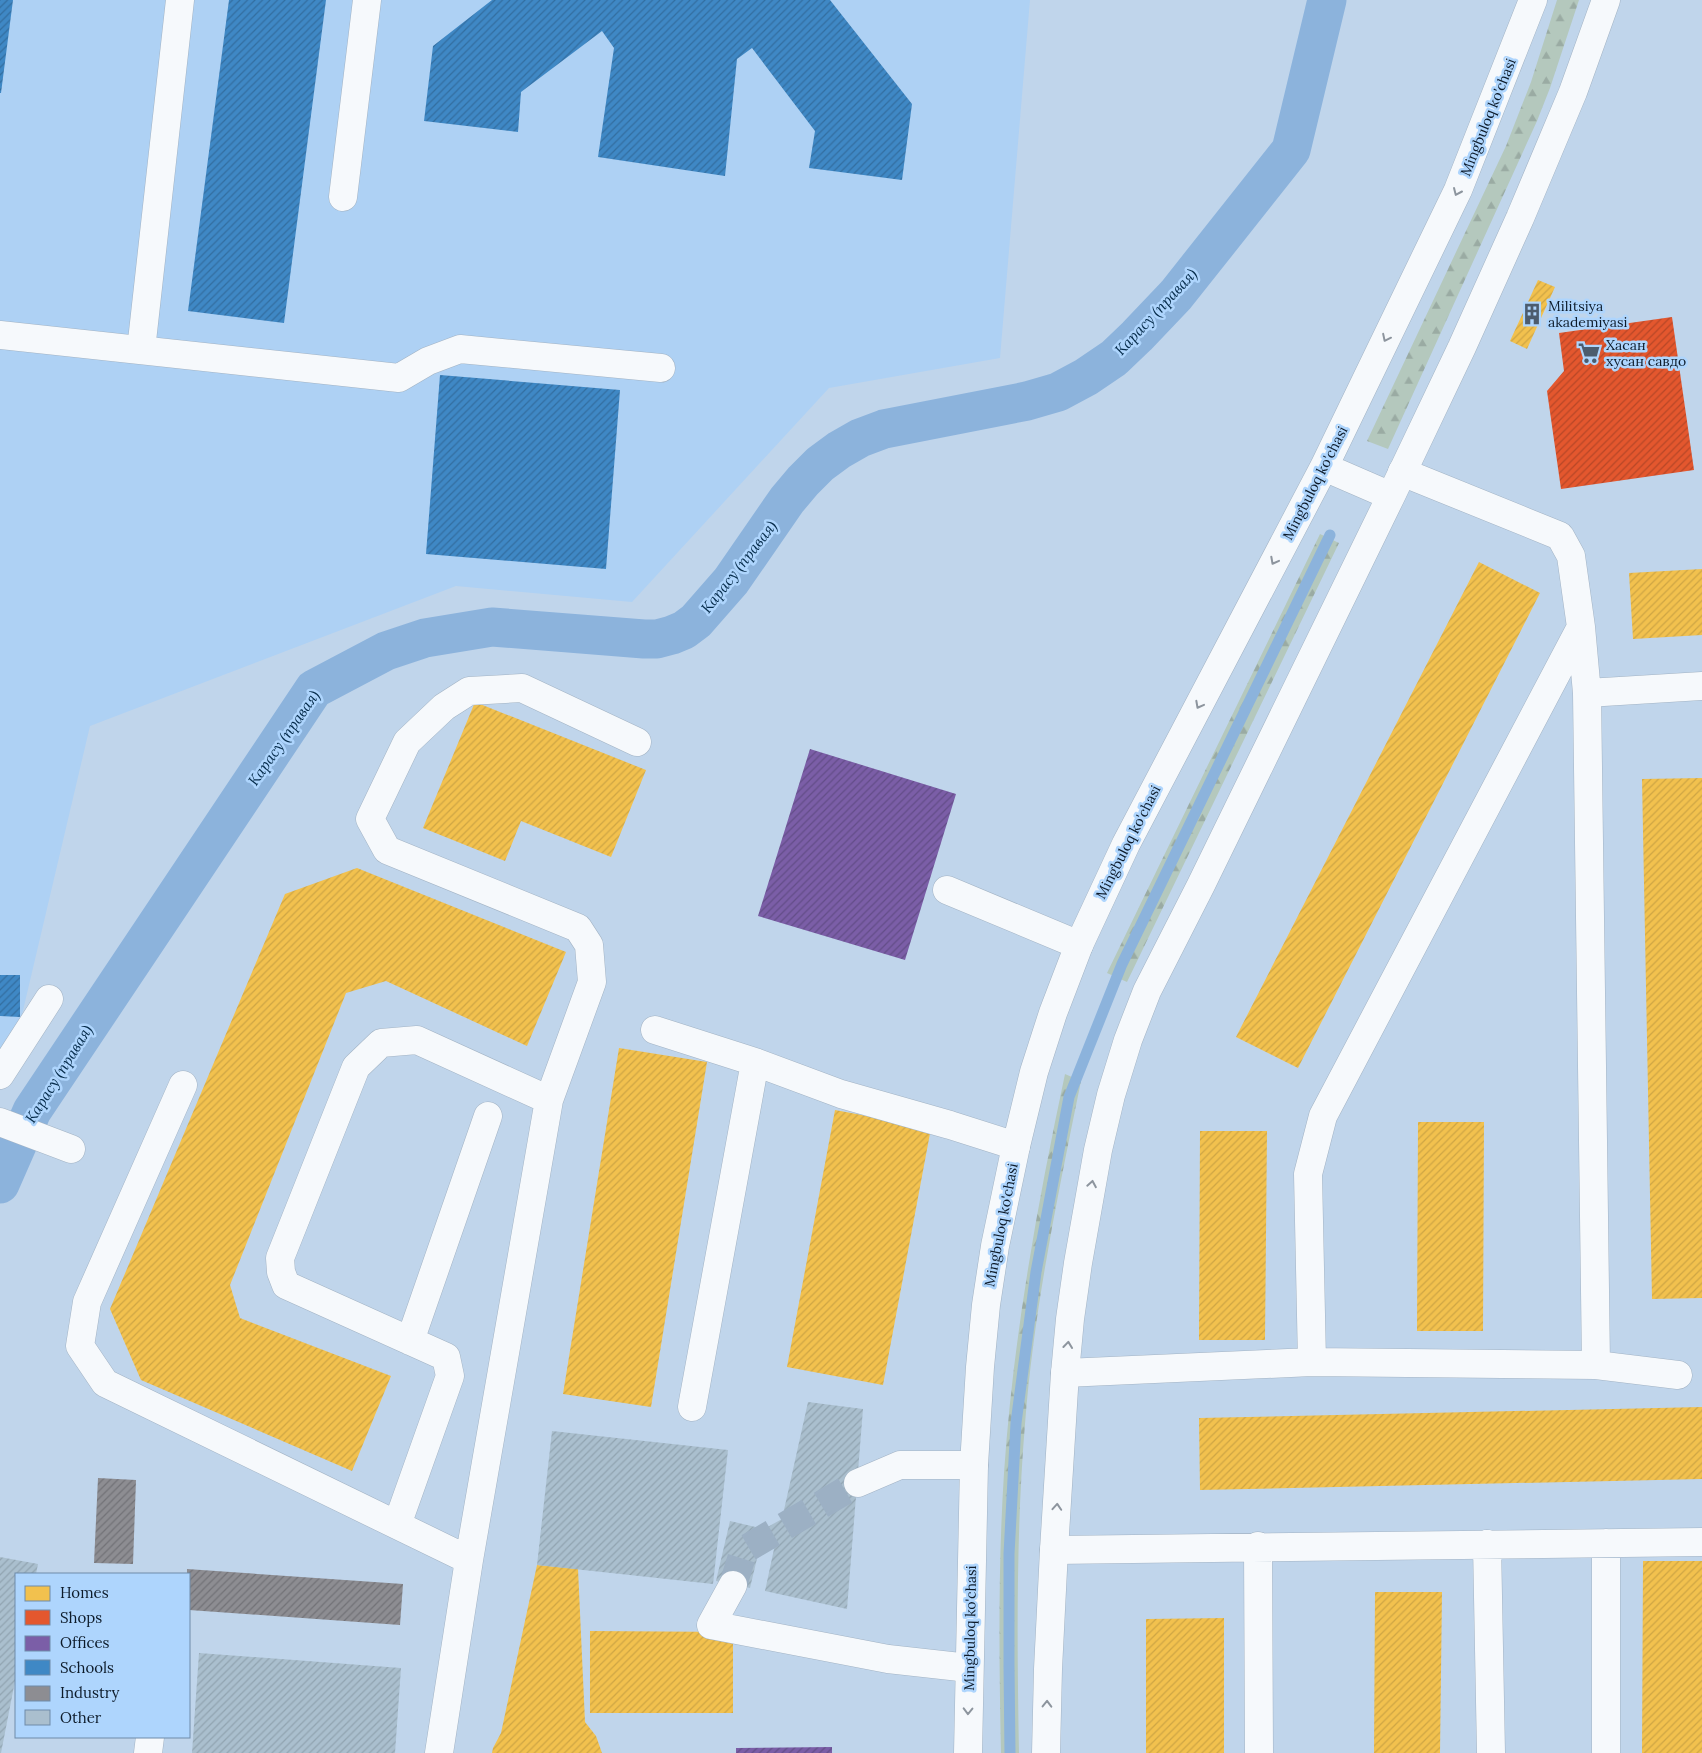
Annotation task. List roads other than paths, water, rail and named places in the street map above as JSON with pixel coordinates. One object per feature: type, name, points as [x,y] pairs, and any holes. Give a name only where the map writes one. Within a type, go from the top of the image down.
[{"type":"main road","points":[[141,350],[180,0]]},
{"type":"main road","points":[[343,197],[367,0]]},
{"type":"main road","name":"Mingbuloq ko'chasi","points":[[968,1753],[974,1464],[986,1305],[1016,1146],[1034,1072],[1053,1013],[1079,945],[1126,844],[1324,466],[1458,190],[1533,0]]},
{"type":"main road","points":[[1046,1753],[1048,1669],[1065,1373],[1078,1263],[1098,1150],[1111,1095],[1131,1032],[1147,991],[1201,885],[1462,347],[1524,210],[1573,92],[1606,0]]},
{"type":"main road","points":[[0,335],[399,378],[428,361],[460,348],[661,368]]},
{"type":"main road","points":[[1324,466],[1391,496]]},
{"type":"main road","points":[[1402,472],[1560,536],[1571,556],[1581,627],[1587,693],[1596,1365]]},
{"type":"main road","points":[[1312,1362],[1308,1174],[1323,1116],[1581,627]]},
{"type":"main road","points":[[1587,693],[1702,686]]},
{"type":"main road","points":[[439,1753],[469,1560],[549,1100],[592,982],[589,945],[578,928],[387,850],[370,818],[406,742],[444,707],[468,691],[522,688],[637,742]]},
{"type":"main road","points":[[947,890],[1079,945]]},
{"type":"main road","points":[[0,1075],[49,999]]},
{"type":"main road","points":[[655,1030],[755,1062],[842,1094],[1016,1146]]},
{"type":"main road","points":[[397,1525],[450,1376],[446,1357],[286,1285],[281,1272],[280,1258],[356,1067],[381,1043],[417,1040],[549,1100]]},
{"type":"main road","points":[[692,1407],[755,1062]]},
{"type":"main road","points":[[183,1084],[87,1302],[80,1346],[105,1383],[469,1560]]},
{"type":"main road","points":[[410,1341],[488,1116]]},
{"type":"main road","points":[[0,1122],[71,1149]]},
{"type":"main road","points":[[1065,1373],[1312,1362],[1596,1365],[1678,1375]]},
{"type":"main road","points":[[858,1483],[900,1465],[974,1464]]},
{"type":"main road","points":[[1054,1550],[1702,1542]]},
{"type":"main road","points":[[1606,1543],[1606,1753]]},
{"type":"main road","points":[[1487,1544],[1491,1753]]},
{"type":"main road","points":[[1258,1546],[1259,1753]]},
{"type":"main road","points":[[733,1584],[711,1625],[888,1659],[969,1668]]},
{"type":"main road","points":[[148,1753],[150,1738]]},
{"type":"waterway","name":"Карасу (правая)","points":[[0,1184],[32,1111],[314,689],[386,651],[425,638],[492,627],[644,639],[657,639],[672,635],[684,630],[696,621],[731,581],[787,500],[820,464],[839,450],[860,438],[884,429],[1027,401],[1058,392],[1086,377],[1114,358],[1176,295],[1291,150],[1327,0]]},
{"type":"waterway","points":[[1010,1753],[1009,1554],[1016,1423],[1036,1272],[1069,1097],[1122,964],[1330,535]]},
{"type":"tunnel","points":[[733,1585],[744,1550],[858,1483]]},
{"type":"place","name":"Militsiya akademiyasi","points":[[1532,314]]},
{"type":"place","name":"Хасан хусан савдо","points":[[1589,353]]}]
